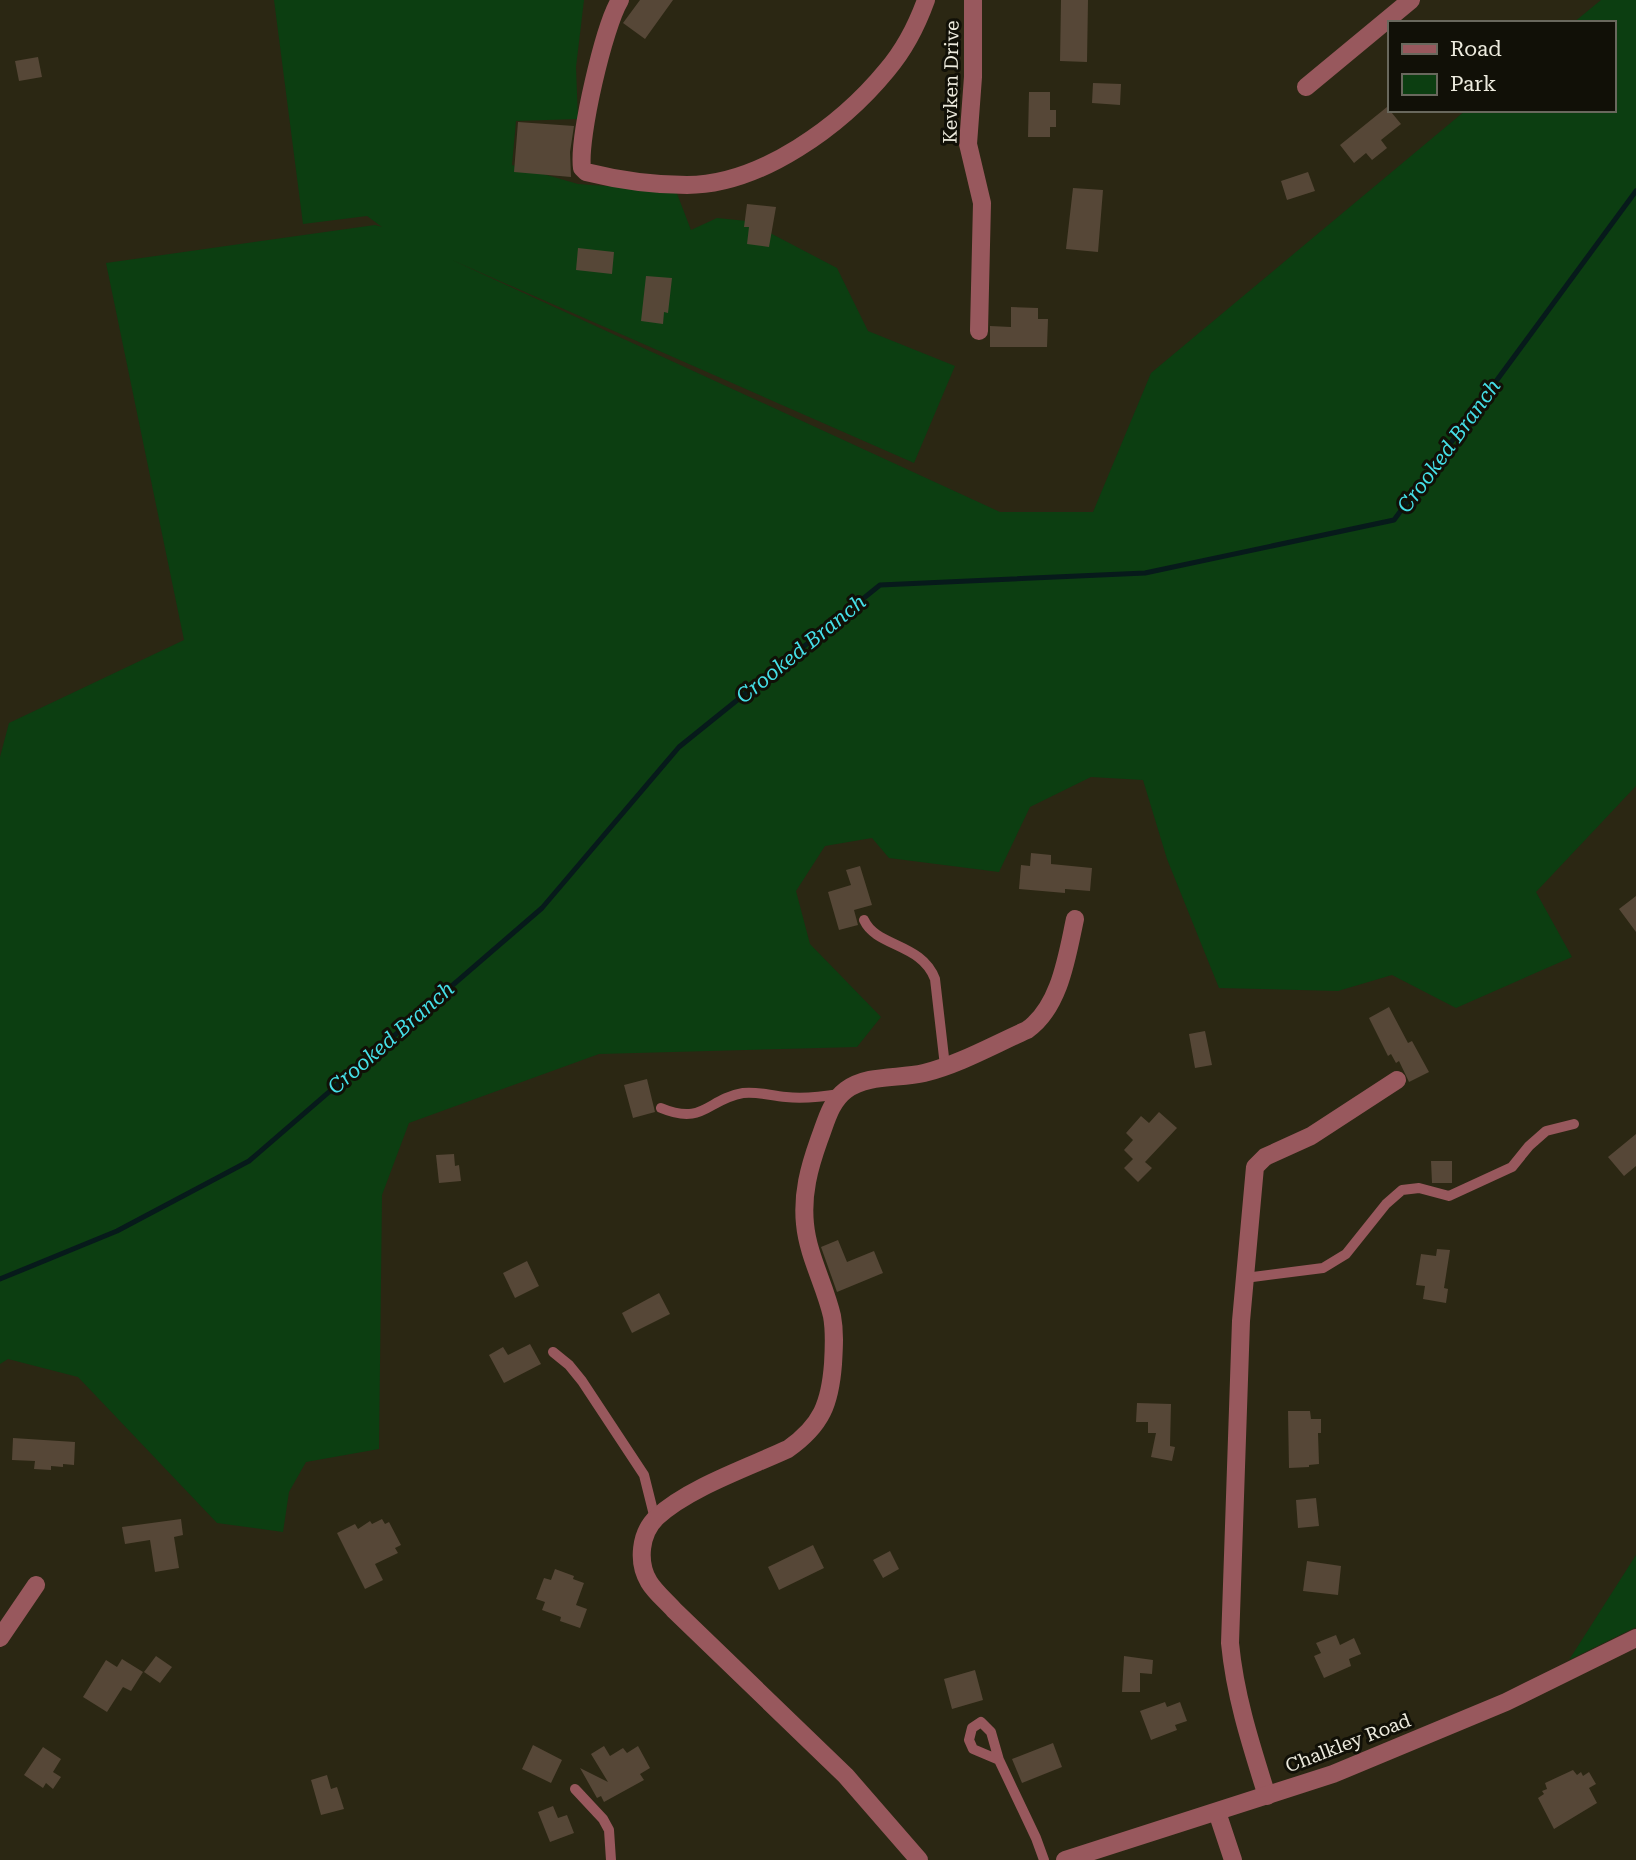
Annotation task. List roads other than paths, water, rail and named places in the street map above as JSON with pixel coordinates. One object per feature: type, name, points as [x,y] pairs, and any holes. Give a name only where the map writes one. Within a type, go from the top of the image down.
[{"type":"street","points":[[620,0],[614,9],[592,91],[582,168],[586,172],[601,176],[688,185],[745,174],[775,161],[832,124],[889,69],[904,47],[926,0]]},
{"type":"street","name":"Kevken Drive","points":[[973,0],[973,77],[968,144],[982,203],[979,331]]},
{"type":"street","points":[[1307,87],[1411,0]]},
{"type":"street","points":[[919,1860],[846,1776],[649,1583],[641,1555],[643,1540],[655,1519],[695,1492],[788,1449],[803,1438],[826,1406],[831,1389],[835,1338],[832,1314],[807,1238],[804,1199],[811,1162],[832,1105],[841,1094],[862,1082],[922,1073],[945,1066],[1027,1030],[1038,1022],[1054,995],[1075,919]]},
{"type":"street","points":[[1267,1796],[1233,1677],[1230,1643],[1241,1321],[1255,1167],[1259,1160],[1311,1136],[1397,1080]]},
{"type":"street","points":[[0,1638],[36,1586]]},
{"type":"street","name":"Chalkley Road","points":[[1065,1860],[1333,1774],[1506,1702],[1636,1638]]},
{"type":"street","points":[[1217,1812],[1233,1860]]},
{"type":"lane","points":[[864,920],[871,930],[923,959],[931,968],[935,979],[945,1066]]},
{"type":"lane","points":[[662,1108],[688,1115],[704,1111],[742,1093],[808,1098],[841,1094]]},
{"type":"lane","points":[[1245,1278],[1323,1268],[1346,1254],[1385,1204],[1402,1191],[1419,1188],[1449,1196],[1512,1167],[1546,1131],[1574,1124]]},
{"type":"lane","points":[[553,1352],[569,1365],[582,1381],[644,1475],[655,1519]]},
{"type":"lane","points":[[999,1760],[1037,1838],[1044,1860]]},
{"type":"lane","points":[[575,1788],[609,1829],[611,1860]]},
{"type":"waterway","name":"Crooked Branch","points":[[0,1279],[117,1231],[249,1161],[542,908],[679,747],[880,585],[1145,573],[1394,520],[1636,191]]}]
